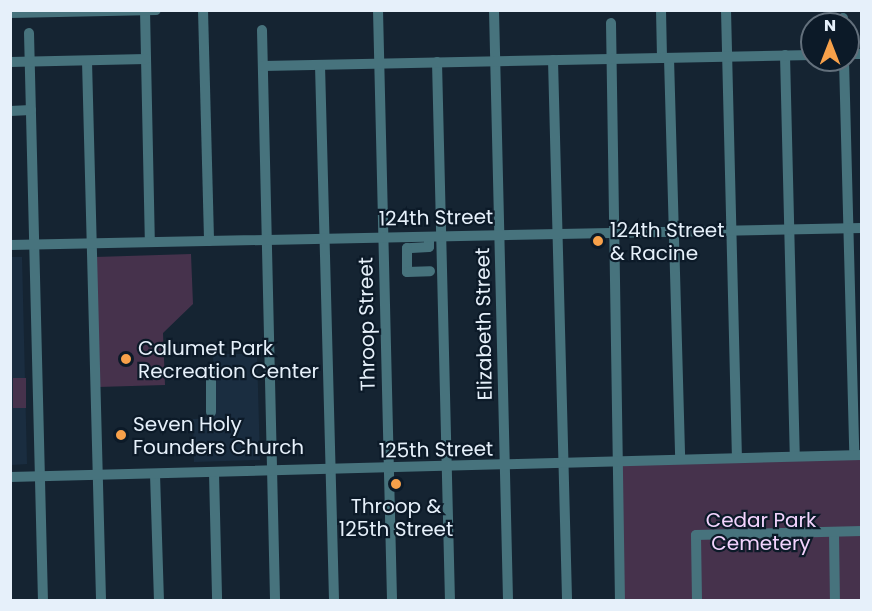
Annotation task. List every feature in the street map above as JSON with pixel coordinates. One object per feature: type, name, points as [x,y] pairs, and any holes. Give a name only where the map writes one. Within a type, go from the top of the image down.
[{"type":"street","points":[[10,14],[156,10]]},
{"type":"street","points":[[203,10],[209,241]]},
{"type":"street","name":"Throop Street","points":[[378,10],[392,600]]},
{"type":"street","name":"Elizabeth Street","points":[[494,10],[508,600]]},
{"type":"street","points":[[661,10],[666,58],[674,232],[680,459]]},
{"type":"street","points":[[726,10],[737,457]]},
{"type":"street","points":[[145,11],[150,242]]},
{"type":"street","points":[[611,23],[616,462],[620,600]]},
{"type":"street","points":[[262,30],[275,600]]},
{"type":"street","points":[[29,33],[43,600]]},
{"type":"street","points":[[785,55],[795,456]]},
{"type":"street","points":[[263,66],[800,55]]},
{"type":"street","points":[[10,62],[146,59]]},
{"type":"street","points":[[553,60],[567,600]]},
{"type":"street","points":[[87,61],[101,600]]},
{"type":"street","points":[[437,62],[450,600]]},
{"type":"street","points":[[320,65],[334,600]]},
{"type":"street","points":[[844,72],[848,228],[858,455]]},
{"type":"street","points":[[10,111],[31,110]]},
{"type":"street","name":"124th Street","points":[[10,245],[383,237],[411,244],[429,237],[441,236],[861,228]]},
{"type":"street","points":[[411,244],[407,272],[430,271]]},
{"type":"street","points":[[211,369],[212,412]]},
{"type":"street","name":"125th Street","points":[[10,477],[505,467],[737,457],[858,455]]},
{"type":"street","points":[[214,473],[217,600]]},
{"type":"street","points":[[155,474],[159,600]]},
{"type":"street","points":[[698,600],[696,535],[861,531]]},
{"type":"street","points":[[834,532],[835,600]]},
{"type":"shaded area","points":[[10,257],[22,257],[27,464],[11,465]]},
{"type":"shaded area","points":[[213,354],[257,354],[260,460],[194,462],[193,419],[214,418]]},
{"type":"green space","points":[[191,254],[193,304],[163,333],[165,385],[98,387],[95,257]]},
{"type":"green space","points":[[13,378],[26,378],[26,408],[13,408]]},
{"type":"green space","name":"Cedar Park Cemetery","points":[[621,460],[861,460],[861,600],[621,600]]},
{"type":"place","name":"124th Street & Racine","points":[[598,241]]},
{"type":"place","name":"Calumet Park Recreation Center","points":[[126,359]]},
{"type":"place","name":"Seven Holy Founders Church","points":[[121,435]]},
{"type":"place","name":"Throop & 125th Street","points":[[396,484]]}]
